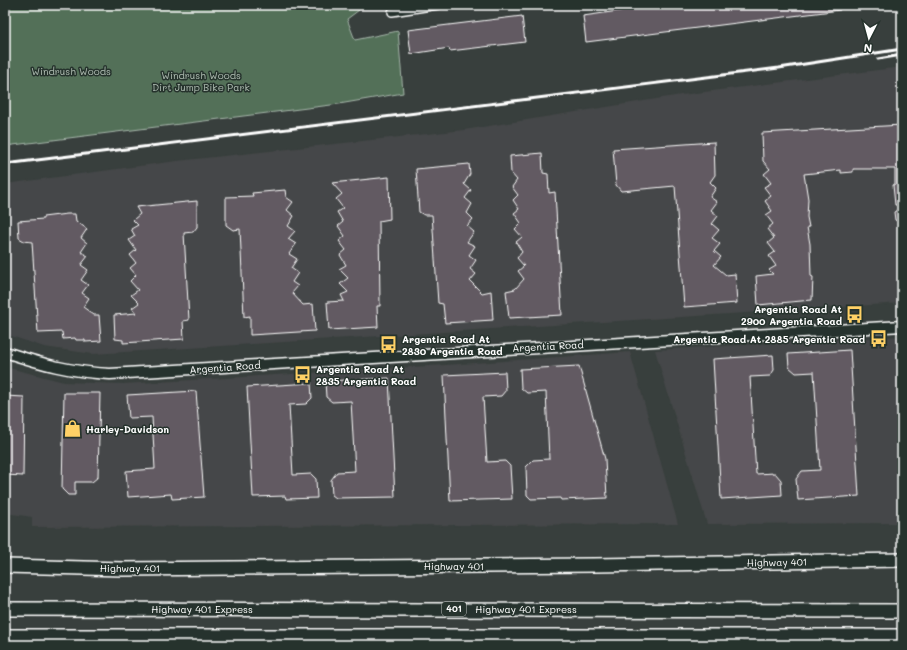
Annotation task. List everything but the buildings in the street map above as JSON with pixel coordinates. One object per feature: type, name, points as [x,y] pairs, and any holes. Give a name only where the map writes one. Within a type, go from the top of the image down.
[{"type":"highway","name":"Highway 401","points":[[5,566],[138,569],[587,565],[902,560]]},
{"type":"highway","name":"Highway 401 Express","points":[[5,609],[902,611]]},
{"type":"highway","points":[[5,636],[902,636]]},
{"type":"street","points":[[392,12],[438,5]]},
{"type":"street","name":"Argentia Road","points":[[5,352],[50,367],[86,373],[110,374],[902,326]]},
{"type":"shaded area","points":[[902,67],[902,303],[93,354],[44,347],[5,334],[5,184],[177,161],[464,130],[681,95]]},
{"type":"shaded area","points":[[902,336],[902,523],[707,524],[655,350]]},
{"type":"shaded area","points":[[630,352],[678,524],[32,527],[32,517],[5,513],[5,367],[64,382],[123,384],[446,365]]},
{"type":"green space","name":"Windrush Woods","points":[[5,5],[362,5],[359,10],[347,19],[355,40],[398,31],[403,93],[339,104],[5,146]]},
{"type":"railway","points":[[5,164],[779,68],[902,49]]},
{"type":"railway","points":[[878,59],[902,55]]},
{"type":"place","name":"Argentia Road At 2900 Argentia Road","points":[[855,315]]},
{"type":"place","name":"Argentia Road At 2885 Argentia Road","points":[[878,339]]},
{"type":"place","name":"Argentia Road At 2830 Argentia Road","points":[[389,345]]},
{"type":"place","name":"Argentia Road At 2835 Argentia Road","points":[[303,375]]},
{"type":"place","name":"Harley-Davidson","points":[[73,429]]},
{"type":"park label","name":"Windrush Woods Dirt Jump Bike Park","points":[[201,80]]}]
